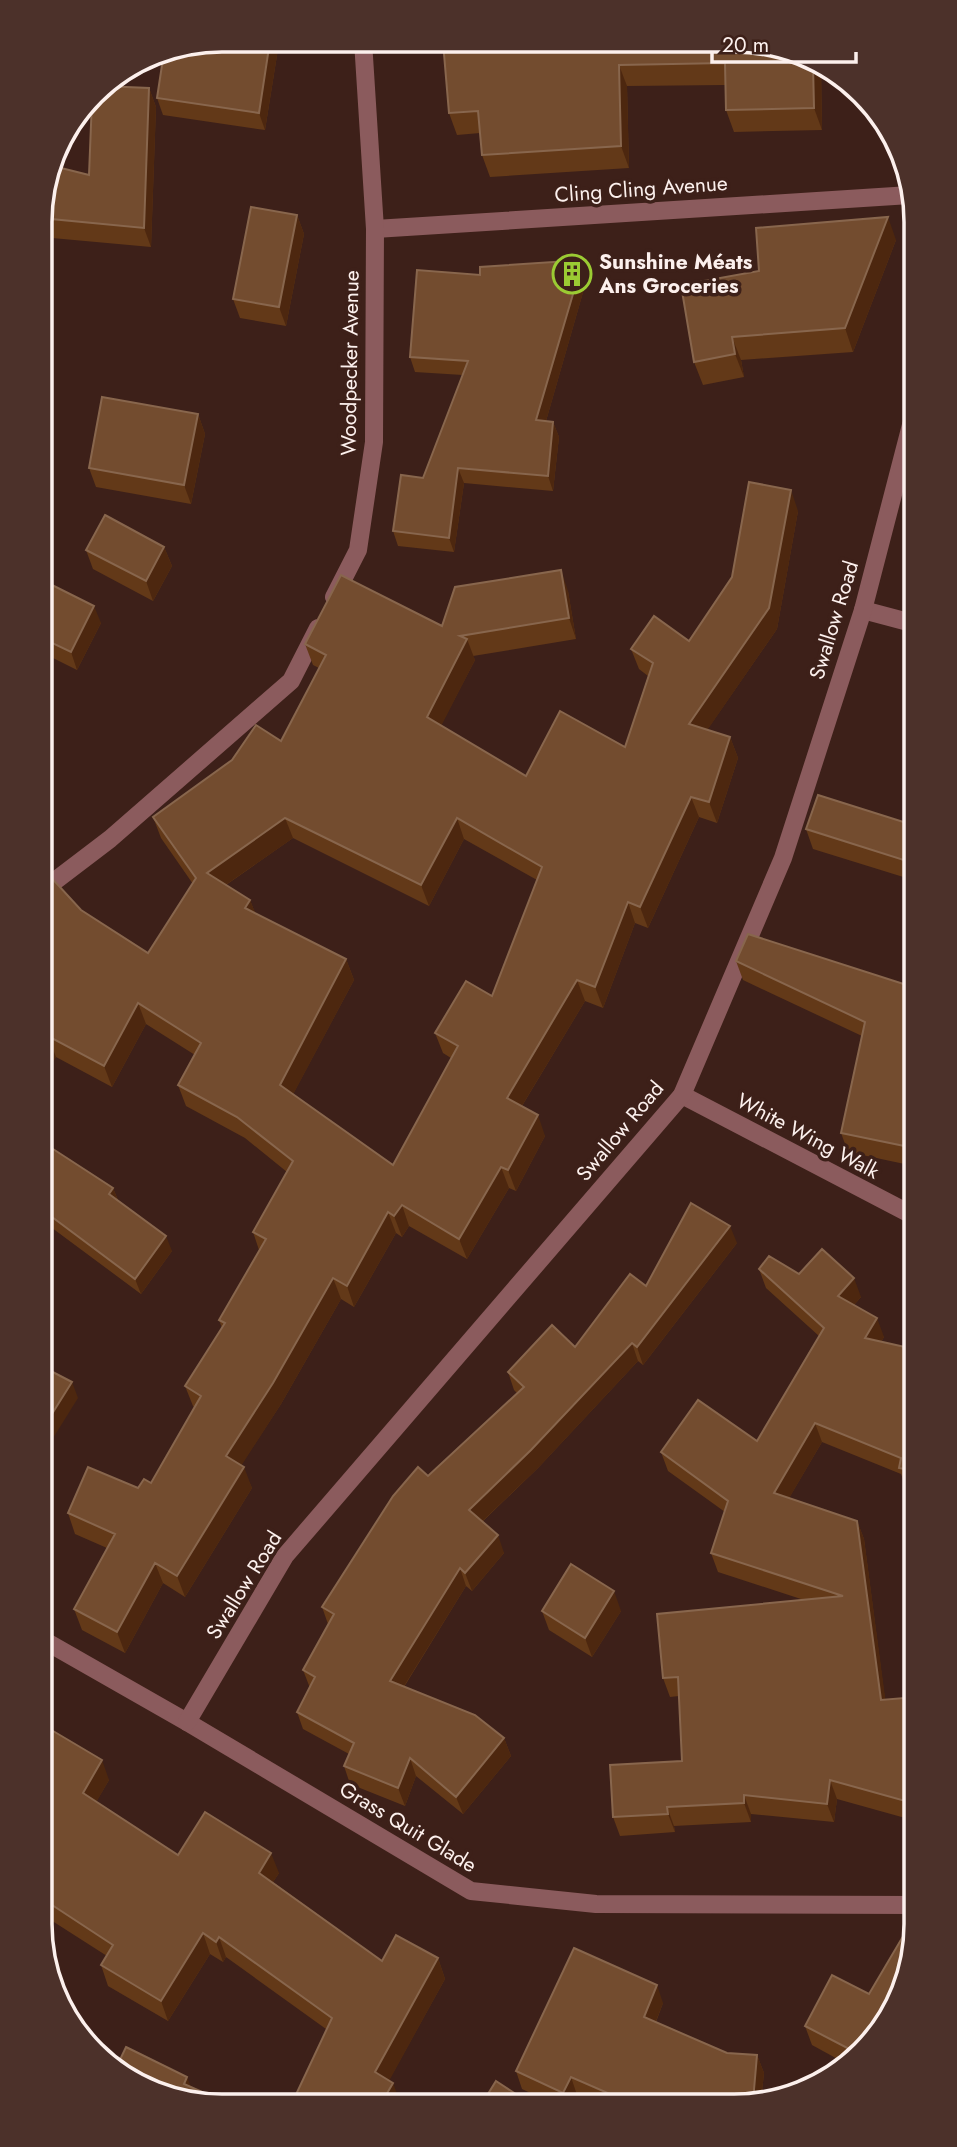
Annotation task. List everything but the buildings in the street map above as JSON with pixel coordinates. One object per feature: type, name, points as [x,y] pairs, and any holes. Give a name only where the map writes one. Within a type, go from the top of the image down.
[{"type":"street","name":"Woodpecker Avenue","points":[[53,883],[110,839],[291,681],[358,550],[374,442],[375,229],[364,52]]},
{"type":"street","name":"Cling Cling Avenue","points":[[375,229],[902,196]]},
{"type":"street","name":"Swallow Road","points":[[187,1722],[285,1556],[682,1096],[783,858],[863,610],[904,452]]},
{"type":"street","points":[[863,610],[904,620]]},
{"type":"street","name":"White Wing Walk","points":[[682,1096],[904,1211]]},
{"type":"street","name":"Grass Quit Glade","points":[[52,1645],[471,1891],[596,1904],[904,1905]]},
{"type":"place","name":"Sunshine Méats Ans Groceries","points":[[572,274]]}]
